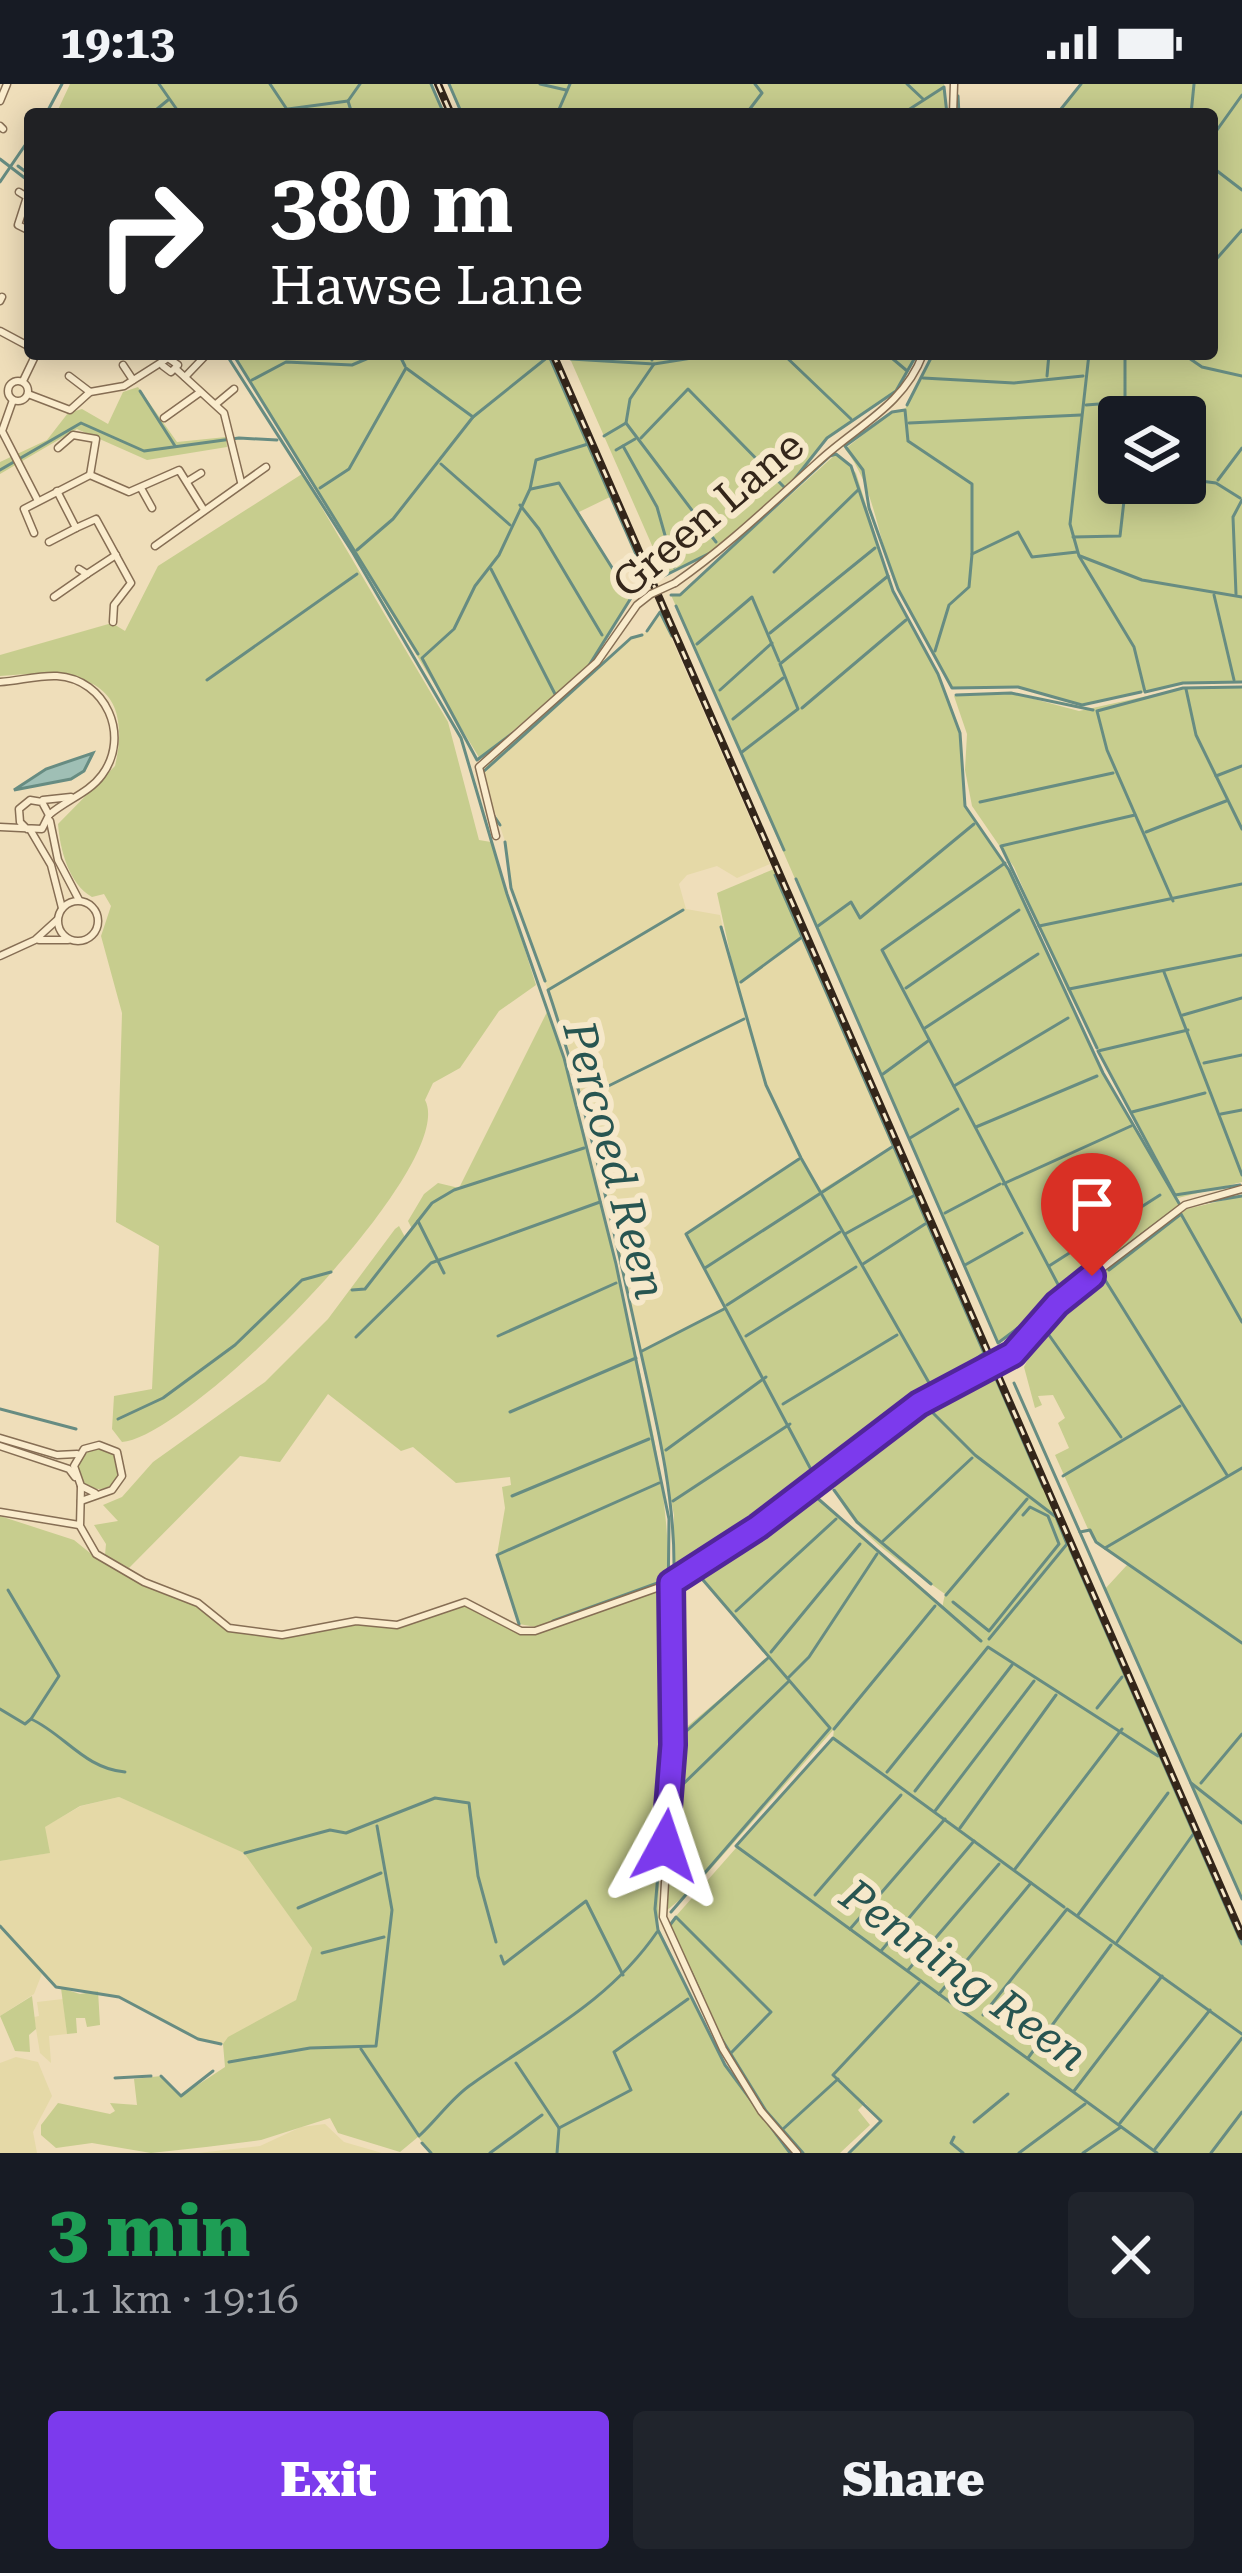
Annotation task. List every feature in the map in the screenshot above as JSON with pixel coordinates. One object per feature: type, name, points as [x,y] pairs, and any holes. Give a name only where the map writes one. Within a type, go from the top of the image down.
[{"type":"street","points":[[0,101],[7,84]]},
{"type":"street","points":[[19,193],[24,195]]},
{"type":"street","points":[[28,394],[23,381],[33,360]]},
{"type":"street","points":[[38,501],[2,431],[2,414],[13,400],[28,394],[70,410],[90,392],[118,389],[164,360]]},
{"type":"street","points":[[166,360],[169,372],[177,370],[216,404],[230,434],[241,482]]},
{"type":"street","points":[[185,377],[201,360]]},
{"type":"street","name":"Green Lane","points":[[496,836],[478,770],[598,662],[637,605],[738,539],[820,460],[898,397],[919,360]]},
{"type":"street","points":[[123,365],[133,380]]},
{"type":"street","points":[[69,376],[90,392]]},
{"type":"street","points":[[13,400],[4,384],[23,381]]},
{"type":"street","points":[[216,404],[234,389]]},
{"type":"street","points":[[164,418],[199,393]]},
{"type":"street","points":[[58,448],[73,435],[96,439],[90,475]]},
{"type":"street","points":[[154,546],[184,529],[202,507],[266,467]]},
{"type":"street","points":[[90,475],[121,490],[141,489],[179,470],[202,507]]},
{"type":"street","points":[[188,481],[201,472]]},
{"type":"street","points":[[34,533],[24,513],[90,475]]},
{"type":"street","points":[[141,489],[152,508]]},
{"type":"street","points":[[57,491],[76,528]]},
{"type":"street","points":[[50,542],[96,519],[131,583],[114,605],[113,622]]},
{"type":"street","points":[[54,597],[83,572],[116,555]]},
{"type":"street","points":[[0,682],[63,677],[91,688],[108,708],[115,730],[112,758],[96,783],[71,797],[42,829],[0,826]]},
{"type":"street","points":[[0,826],[30,800],[71,797]]},
{"type":"street","points":[[35,940],[88,939],[98,925],[94,908],[79,900],[54,849],[49,816],[39,801]]},
{"type":"street","points":[[0,956],[35,940],[57,920],[62,908],[57,880],[20,809]]},
{"type":"street","points":[[62,908],[79,900]]},
{"type":"street","points":[[57,920],[71,940]]},
{"type":"street","points":[[80,1453],[74,1466],[82,1501],[80,1526],[96,1554],[198,1603],[230,1628],[282,1635],[356,1621],[397,1625],[465,1602],[521,1631],[535,1631],[669,1584],[758,1527],[919,1404],[1002,1360],[1033,1337],[1063,1298],[1183,1206],[1242,1189]]},
{"type":"street","points":[[0,1442],[57,1455],[80,1453],[100,1444],[121,1460],[118,1484],[82,1501]]},
{"type":"street","points":[[0,1442],[69,1469],[79,1484],[95,1493]]},
{"type":"street","points":[[0,1512],[80,1526]]},
{"type":"street","points":[[669,1584],[673,1745],[663,1916],[732,2065],[797,2153]]},
{"type":"shaded area","points":[[660,612],[770,864],[737,878],[717,866],[687,875],[679,884],[686,909],[720,915],[731,964],[762,968],[803,936],[894,1146],[821,1191],[801,1158],[687,1233],[726,1307],[641,1351],[570,1052],[511,888],[505,841],[482,775],[485,765],[631,638],[647,632]]},
{"type":"shaded area","points":[[119,1797],[245,1853],[312,1948],[296,2000],[223,2044],[198,2039],[119,1997],[56,1987],[43,1971],[34,1994],[0,2016],[0,1861],[49,1853],[44,1827],[81,1806]]},
{"type":"shaded area","points":[[63,1999],[67,2034],[49,2036],[51,2063],[40,2053],[34,2017],[39,2016],[37,2002]]},
{"type":"shaded area","points":[[16,2057],[38,2062],[52,2096],[33,2132],[37,2153],[0,2153],[0,2063]]},
{"type":"shaded area","points":[[325,2124],[344,2142],[382,2153],[198,2153],[260,2146],[301,2127]]},
{"type":"green space","points":[[70,84],[431,84],[441,108],[59,108]]},
{"type":"green space","points":[[449,84],[944,84],[946,108],[459,108]]},
{"type":"green space","points":[[1081,84],[1242,84],[1242,682],[1183,683],[1082,705],[1018,687],[952,688],[898,588],[870,497],[845,449],[892,412],[905,409],[930,360],[1218,360],[1218,108],[1062,108]]},
{"type":"green space","points":[[237,360],[551,360],[610,497],[579,512],[631,598],[588,666],[480,759]]},
{"type":"green space","points":[[571,360],[914,360],[896,391],[827,438],[786,489],[715,550],[665,575]]},
{"type":"green space","points":[[138,387],[177,442],[226,437],[227,447],[147,460],[77,429],[0,474],[0,462],[47,440],[68,413],[82,409],[108,424],[123,392]]},
{"type":"green space","points":[[836,454],[856,473],[893,591],[938,674],[960,732],[965,806],[1009,870],[1103,1073],[1180,1206],[998,1343],[671,595],[680,595]]},
{"type":"green space","points":[[302,474],[448,722],[479,840],[491,842],[536,985],[499,1011],[460,1068],[433,1083],[425,1100],[425,1133],[402,1180],[312,1294],[203,1396],[156,1429],[122,1442],[112,1429],[114,1396],[152,1389],[159,1246],[116,1222],[122,1013],[101,936],[111,906],[104,894],[92,897],[77,884],[64,855],[58,824],[115,766],[116,711],[106,695],[73,677],[0,676],[0,655],[112,623],[125,631],[158,566]]},
{"type":"green space","points":[[1242,687],[1242,1182],[1178,1198],[1067,990],[1014,867],[972,806],[965,770],[967,734],[954,696],[1011,693],[1079,711],[1183,688]]},
{"type":"green space","points":[[774,869],[803,936],[737,985],[717,893]]},
{"type":"green space","points":[[548,1010],[591,1159],[649,1411],[665,1512],[668,1580],[536,1627],[519,1624],[497,1555],[505,1508],[502,1487],[511,1485],[510,1477],[456,1483],[413,1447],[401,1451],[328,1394],[280,1462],[240,1456],[129,1568],[105,1555],[106,1544],[94,1525],[118,1521],[103,1505],[122,1497],[153,1462],[265,1382],[328,1319],[395,1229],[399,1226],[405,1237],[412,1229],[408,1221],[424,1194],[438,1183],[459,1188]]},
{"type":"green space","points":[[894,1146],[984,1353],[770,1514],[679,1572],[674,1569],[674,1515],[641,1351],[726,1307],[686,1234],[801,1158],[821,1190]]},
{"type":"green space","points":[[1242,1196],[1242,1899],[1105,1589],[1128,1564],[1092,1538],[1055,1455],[1069,1448],[1058,1423],[1065,1418],[1053,1395],[1038,1396],[1042,1405],[1035,1408],[1024,1367],[1048,1320],[1068,1298],[1187,1209]]},
{"type":"green space","points":[[996,1379],[1242,1944],[1242,2153],[849,2153],[881,2121],[865,2103],[858,2110],[870,2125],[840,2153],[803,2153],[741,2075],[708,2016],[669,1924],[833,1738],[834,1729],[693,1889],[666,1911],[676,1736],[768,1658],[697,1573],[812,1494],[942,1608],[945,1594],[862,1529],[838,1496],[832,1478],[932,1399]]},
{"type":"green space","points":[[99,1449],[113,1455],[119,1469],[113,1483],[99,1489],[85,1483],[79,1469],[85,1455]]},
{"type":"green space","points":[[0,1516],[74,1540],[95,1557],[198,1603],[229,1628],[282,1635],[356,1621],[397,1625],[465,1602],[521,1631],[535,1631],[665,1585],[658,1930],[725,2065],[790,2153],[431,2153],[418,2137],[400,2152],[338,2133],[330,2118],[261,2140],[206,2147],[151,2153],[92,2143],[56,2148],[41,2135],[41,2125],[58,2103],[110,2114],[115,2111],[110,2103],[137,2105],[134,2079],[161,2076],[181,2096],[225,2067],[223,2044],[228,2037],[296,2000],[312,1948],[244,1853],[119,1797],[80,1806],[45,1827],[50,1853],[0,1861]]},
{"type":"green space","points":[[61,1988],[80,1994],[98,1991],[100,2025],[87,2027],[85,2018],[76,2018],[77,2033],[67,2034]]},
{"type":"green space","points":[[32,1996],[36,2029],[29,2035],[30,2052],[15,2051],[0,2016]]},
{"type":"water","points":[[93,753],[84,771],[71,779],[14,790],[46,769]]},
{"type":"waterway","points":[[49,108],[62,84]]},
{"type":"waterway","points":[[159,84],[176,108]]},
{"type":"waterway","points":[[270,84],[286,108]]},
{"type":"waterway","points":[[350,108],[348,101],[360,84]]},
{"type":"waterway","points":[[431,84],[441,108]]},
{"type":"waterway","points":[[449,84],[459,108]]},
{"type":"waterway","points":[[540,84],[566,90]]},
{"type":"waterway","points":[[560,108],[570,84]]},
{"type":"waterway","points":[[751,108],[762,93],[755,84]]},
{"type":"waterway","points":[[907,84],[923,99]]},
{"type":"waterway","points":[[1062,108],[1081,84]]},
{"type":"waterway","points":[[1192,108],[1194,84]]},
{"type":"waterway","points":[[911,108],[944,87],[946,108]]},
{"type":"waterway","points":[[1218,129],[1242,95]]},
{"type":"waterway","points":[[958,96],[959,108]]},
{"type":"waterway","points":[[158,108],[168,100]]},
{"type":"waterway","points":[[296,108],[348,101]]},
{"type":"waterway","points":[[0,182],[24,147]]},
{"type":"waterway","points":[[0,159],[24,177]]},
{"type":"waterway","name":"Percoed Reen","points":[[18,166],[24,170]]},
{"type":"waterway","points":[[1218,172],[1242,190]]},
{"type":"waterway","points":[[1218,257],[1242,230]]},
{"type":"waterway","name":"Percoed Reen","points":[[230,360],[353,553],[461,738],[507,894],[564,1058],[616,1264],[669,1519],[666,1781],[655,1909],[658,1930],[725,2065],[790,2153]]},
{"type":"waterway","name":"Percoed Reen","points":[[237,360],[418,654]]},
{"type":"waterway","points":[[252,380],[286,362],[352,365],[364,360]]},
{"type":"waterway","points":[[402,360],[405,366]]},
{"type":"waterway","points":[[357,550],[393,519],[473,417],[544,360]]},
{"type":"waterway","points":[[551,360],[649,584],[631,598],[588,667]]},
{"type":"waterway","points":[[588,360],[654,364],[679,360]]},
{"type":"waterway","points":[[789,360],[851,419]]},
{"type":"waterway","points":[[894,360],[906,370]]},
{"type":"waterway","points":[[793,481],[827,438],[896,391],[914,360]]},
{"type":"waterway","points":[[907,405],[930,360]]},
{"type":"waterway","points":[[1047,376],[1048,360]]},
{"type":"waterway","points":[[1088,360],[1070,524],[1079,556],[1134,647],[1145,692],[1183,683],[1242,682]]},
{"type":"waterway","points":[[1125,360],[1125,396]]},
{"type":"waterway","points":[[1192,360],[1242,376]]},
{"type":"waterway","points":[[654,364],[630,399],[626,423],[716,542]]},
{"type":"waterway","points":[[320,488],[349,469],[406,368],[473,417]]},
{"type":"waterway","points":[[923,378],[1014,383],[1083,376]]},
{"type":"waterway","points":[[641,438],[688,389],[785,488]]},
{"type":"waterway","points":[[140,391],[175,446]]},
{"type":"waterway","points":[[1086,405],[1098,404]]},
{"type":"waterway","points":[[972,554],[972,484],[908,441],[905,410],[892,412],[845,446],[863,470],[869,508],[898,589],[952,688],[1018,687],[1082,705],[1141,692]]},
{"type":"waterway","points":[[909,423],[1081,415]]},
{"type":"waterway","points":[[0,470],[81,423],[144,451],[239,438],[277,440]]},
{"type":"waterway","points":[[604,436],[626,423]]},
{"type":"waterway","points":[[616,450],[635,439]]},
{"type":"waterway","points":[[513,733],[477,760],[422,658],[454,629],[475,586],[499,555],[530,489],[536,460],[588,444]]},
{"type":"waterway","points":[[623,446],[657,507],[674,567]]},
{"type":"waterway","points":[[1218,480],[1242,448]]},
{"type":"waterway","points":[[671,595],[680,595],[830,456],[836,454],[851,466],[893,591],[938,674],[960,733],[965,806],[1009,870],[1103,1073],[1180,1205]]},
{"type":"waterway","points":[[441,464],[510,525]]},
{"type":"waterway","points":[[1206,482],[1240,498]]},
{"type":"waterway","points":[[531,489],[559,483],[631,598]]},
{"type":"waterway","points":[[774,572],[858,490]]},
{"type":"waterway","points":[[1236,594],[1233,517],[1242,500]]},
{"type":"waterway","points":[[1073,537],[1120,536],[1124,504]]},
{"type":"waterway","points":[[520,505],[602,635]]},
{"type":"waterway","points":[[935,651],[949,605],[969,587],[972,554],[1018,532],[1032,557],[1077,552]]},
{"type":"waterway","points":[[770,633],[875,548]]},
{"type":"waterway","points":[[662,577],[714,551]]},
{"type":"waterway","points":[[1080,556],[1142,580],[1242,597]]},
{"type":"waterway","points":[[491,569],[555,694]]},
{"type":"waterway","points":[[207,680],[357,574]]},
{"type":"waterway","points":[[742,752],[798,709],[780,664],[888,576]]},
{"type":"waterway","points":[[1214,595],[1234,680]]},
{"type":"waterway","points":[[697,644],[752,597],[779,661]]},
{"type":"waterway","points":[[676,606],[784,850]]},
{"type":"waterway","points":[[647,631],[660,612],[672,636]]},
{"type":"waterway","points":[[802,708],[906,620]]},
{"type":"waterway","points":[[483,772],[631,638],[642,635]]},
{"type":"waterway","points":[[720,690],[772,643]]},
{"type":"waterway","points":[[733,719],[783,678]]},
{"type":"waterway","points":[[1173,901],[1107,750],[1097,711],[1183,688],[1242,687]]},
{"type":"waterway","points":[[1186,689],[1196,735],[1242,829]]},
{"type":"waterway","points":[[956,695],[1011,693],[1093,710]]},
{"type":"waterway","points":[[1216,776],[1242,766]]},
{"type":"waterway","points":[[980,802],[1113,773]]},
{"type":"waterway","points":[[1146,832],[1226,801]]},
{"type":"waterway","points":[[1097,1048],[1001,846],[1135,815]]},
{"type":"waterway","points":[[494,816],[500,825]]},
{"type":"waterway","points":[[818,926],[851,902],[860,918],[974,824]]},
{"type":"waterway","points":[[505,842],[511,888],[545,981]]},
{"type":"waterway","points":[[1005,863],[882,950],[1062,1292]]},
{"type":"waterway","points":[[775,875],[984,1353],[822,1474]]},
{"type":"waterway","points":[[796,879],[998,1343],[1173,1211]]},
{"type":"waterway","points":[[1039,926],[1242,884]]},
{"type":"waterway","points":[[683,910],[548,990],[596,1157],[655,1416],[671,1508],[674,1569],[679,1572],[707,1557]]},
{"type":"waterway","points":[[906,988],[1019,910]]},
{"type":"waterway","points":[[721,927],[766,1085],[801,1158],[932,1388]]},
{"type":"waterway","points":[[741,982],[802,937]]},
{"type":"waterway","points":[[925,1028],[1038,954]]},
{"type":"waterway","points":[[1069,989],[1242,955]]},
{"type":"waterway","points":[[1164,972],[1242,1175]]},
{"type":"waterway","points":[[1183,1015],[1242,998]]},
{"type":"waterway","points":[[954,1086],[1068,1018]]},
{"type":"waterway","points":[[580,1100],[744,1019]]},
{"type":"waterway","points":[[1188,1030],[1098,1051],[1175,1195],[1240,1185]]},
{"type":"waterway","points":[[883,1074],[928,1041]]},
{"type":"waterway","points":[[1204,1063],[1242,1055]]},
{"type":"waterway","points":[[976,1127],[1097,1076]]},
{"type":"waterway","points":[[1132,1112],[1205,1093]]},
{"type":"waterway","points":[[910,1138],[958,1109]]},
{"type":"waterway","points":[[1221,1114],[1242,1110]]},
{"type":"waterway","points":[[1003,1184],[1131,1126]]},
{"type":"waterway","points":[[705,1268],[892,1147]]},
{"type":"waterway","points":[[352,1290],[365,1289],[432,1203],[454,1190],[584,1148]]},
{"type":"waterway","points":[[799,1159],[686,1234],[816,1479]]},
{"type":"waterway","points":[[945,1213],[1000,1184]]},
{"type":"waterway","points":[[845,1234],[915,1195]]},
{"type":"waterway","points":[[1049,1266],[1160,1195]]},
{"type":"waterway","points":[[1182,1206],[1242,1196]]},
{"type":"waterway","points":[[356,1337],[431,1263],[600,1202]]},
{"type":"waterway","points":[[1109,1270],[1181,1214],[1242,1322]]},
{"type":"waterway","points":[[418,1221],[444,1273]]},
{"type":"waterway","points":[[863,1264],[925,1224]]},
{"type":"waterway","points":[[727,1305],[840,1232]]},
{"type":"waterway","points":[[965,1265],[1022,1233]]},
{"type":"waterway","points":[[746,1336],[856,1267]]},
{"type":"waterway","points":[[118,1419],[163,1398],[235,1345],[302,1280],[331,1272]]},
{"type":"waterway","points":[[1102,1275],[1227,1475]]},
{"type":"waterway","points":[[1060,1306],[1097,1278]]},
{"type":"waterway","points":[[498,1336],[616,1283]]},
{"type":"waterway","points":[[642,1351],[724,1309]]},
{"type":"waterway","points":[[1044,1328],[1121,1437]]},
{"type":"waterway","points":[[783,1404],[897,1335]]},
{"type":"waterway","points":[[510,1412],[636,1358]]},
{"type":"waterway","points":[[666,1450],[766,1377]]},
{"type":"waterway","points":[[996,1379],[1043,1487]]},
{"type":"waterway","points":[[1014,1383],[1242,1899]]},
{"type":"waterway","points":[[702,1570],[781,1517],[926,1406],[975,1455],[1056,1517],[1067,1544],[989,1639]]},
{"type":"waterway","points":[[1063,1476],[1180,1406]]},
{"type":"waterway","points":[[0,1409],[76,1429]]},
{"type":"waterway","points":[[673,1501],[790,1424]]},
{"type":"waterway","points":[[512,1496],[649,1439]]},
{"type":"waterway","points":[[883,1541],[972,1458]]},
{"type":"waterway","points":[[1105,1548],[1242,1468]]},
{"type":"waterway","points":[[519,1624],[497,1555],[659,1483]]},
{"type":"waterway","points":[[730,1542],[805,1488]]},
{"type":"waterway","points":[[834,1490],[857,1522],[931,1584]]},
{"type":"waterway","points":[[815,1496],[981,1641]]},
{"type":"waterway","points":[[946,1595],[1027,1499]]},
{"type":"waterway","points":[[953,1602],[989,1631],[1059,1544],[1048,1516],[1030,1507],[1023,1515]]},
{"type":"waterway","points":[[736,1611],[836,1519]]},
{"type":"waterway","points":[[1080,1532],[1090,1530],[1096,1542],[1242,1643]]},
{"type":"waterway","points":[[771,1652],[860,1544]]},
{"type":"waterway","points":[[1070,1549],[1242,1944]]},
{"type":"waterway","points":[[788,1678],[809,1657],[877,1554]]},
{"type":"waterway","points":[[671,1912],[830,1728],[697,1573],[690,1576]]},
{"type":"waterway","points":[[674,1588],[685,1579]]},
{"type":"waterway","points":[[553,1621],[663,1581]]},
{"type":"waterway","points":[[8,1590],[59,1676],[31,1719]]},
{"type":"waterway","points":[[834,1729],[935,1606]]},
{"type":"waterway","points":[[887,1772],[988,1647],[1158,1756]]},
{"type":"waterway","points":[[681,1736],[768,1658]]},
{"type":"waterway","points":[[915,1791],[1012,1665]]},
{"type":"waterway","points":[[1097,1708],[1122,1677]]},
{"type":"waterway","points":[[935,1811],[1034,1681]]},
{"type":"waterway","points":[[675,1792],[788,1682]]},
{"type":"waterway","points":[[960,1828],[1056,1695]]},
{"type":"waterway","points":[[0,1709],[25,1724],[31,1719],[43,1725],[98,1765],[125,1772]]},
{"type":"waterway","points":[[1015,1869],[1122,1729]]},
{"type":"waterway","points":[[1201,1783],[1242,1734]]},
{"type":"waterway","points":[[673,1802],[676,1736]]},
{"type":"waterway","name":"Penning Reen","points":[[1064,1907],[833,1738],[736,1846],[1157,2153]]},
{"type":"waterway","points":[[1191,1783],[1242,1823]]},
{"type":"waterway","points":[[1078,1915],[1168,1793]]},
{"type":"waterway","points":[[815,1895],[901,1795]]},
{"type":"waterway","points":[[245,1853],[330,1830],[346,1833],[435,1798],[469,1803],[478,1876],[496,1942]]},
{"type":"waterway","points":[[850,1929],[945,1819]]},
{"type":"waterway","points":[[229,2062],[310,2048],[376,2046],[392,1910],[377,1826]]},
{"type":"waterway","points":[[1117,1942],[1194,1833]]},
{"type":"waterway","points":[[881,1951],[974,1841]]},
{"type":"waterway","points":[[908,1970],[999,1864]]},
{"type":"waterway","points":[[298,1908],[381,1873]]},
{"type":"waterway","points":[[939,1994],[1031,1883]]},
{"type":"waterway","points":[[501,1956],[504,1964],[586,1901],[623,1975]]},
{"type":"waterway","points":[[983,2015],[1067,1909],[1242,2034]]},
{"type":"waterway","points":[[670,1925],[676,1917],[771,2012],[730,2054]]},
{"type":"waterway","points":[[0,1926],[56,1987],[119,1997],[198,2039],[221,2044]]},
{"type":"waterway","points":[[361,2049],[419,2136],[465,2089],[595,1998],[657,1932]]},
{"type":"waterway","points":[[322,1953],[384,1937]]},
{"type":"waterway","points":[[1028,2058],[1111,1945]]},
{"type":"waterway","points":[[691,1972],[702,1996]]},
{"type":"waterway","points":[[1074,2091],[1162,1976]]},
{"type":"waterway","points":[[849,2153],[881,2121],[833,2075],[919,1983]]},
{"type":"waterway","points":[[559,2128],[631,2090],[614,2052],[688,1999]]},
{"type":"waterway","points":[[1120,2123],[1210,2010]]},
{"type":"waterway","points":[[721,2038],[766,2111],[803,2153]]},
{"type":"waterway","points":[[1155,2149],[1242,2038]]},
{"type":"waterway","points":[[516,2063],[559,2128],[557,2153]]},
{"type":"waterway","points":[[161,2076],[181,2096],[213,2071]]},
{"type":"waterway","points":[[115,2078],[151,2076]]},
{"type":"waterway","points":[[783,2129],[838,2079]]},
{"type":"waterway","points":[[974,2122],[1008,2094]]},
{"type":"waterway","points":[[1019,2153],[1085,2104]]},
{"type":"waterway","points":[[1211,2153],[1242,2112]]},
{"type":"waterway","points":[[490,2153],[542,2115]]},
{"type":"waterway","points":[[1083,2153],[1121,2127]]},
{"type":"waterway","points":[[954,2137],[951,2143],[963,2153]]},
{"type":"waterway","points":[[422,2143],[431,2153]]},
{"type":"railway","points":[[438,84],[448,108]]},
{"type":"railway","points":[[556,360],[1242,1936]]},
{"type":"route","points":[[665,1846],[673,1745],[671,1583],[758,1527],[919,1404],[959,1387],[1013,1354],[1033,1337],[1057,1304],[1092,1276]]}]
